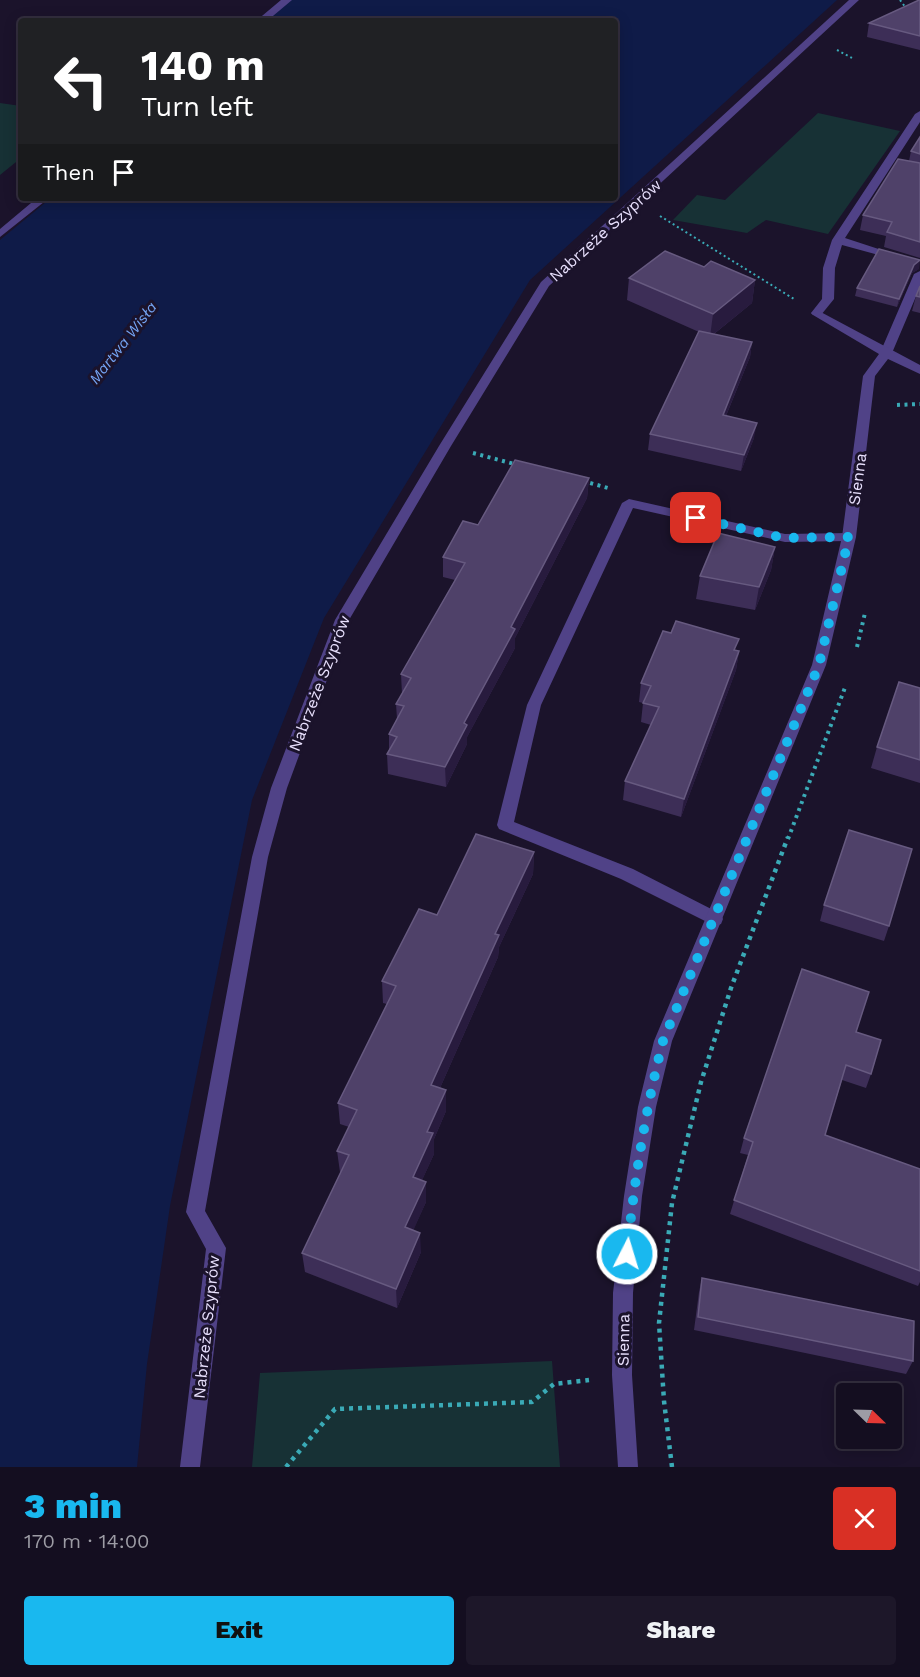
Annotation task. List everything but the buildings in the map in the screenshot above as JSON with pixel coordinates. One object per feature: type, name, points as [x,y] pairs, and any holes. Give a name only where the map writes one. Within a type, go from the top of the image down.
[{"type":"street","points":[[265,18],[286,0]]},
{"type":"street","name":"Nabrzeże Szyprów","points":[[190,1467],[216,1248],[195,1212],[260,857],[279,788],[342,620],[445,446],[545,284],[854,0]]},
{"type":"street","points":[[920,114],[892,167],[838,240],[830,268],[828,299],[817,313],[886,354],[920,370]]},
{"type":"street","points":[[0,234],[40,201]]},
{"type":"street","points":[[838,240],[910,261]]},
{"type":"street","name":"Sienna","points":[[628,1467],[622,1375],[624,1282],[646,1107],[663,1041],[819,665],[849,537],[869,376],[886,354],[920,274]]},
{"type":"street","points":[[715,919],[627,874],[505,825],[534,705],[629,503],[784,538],[849,537]]},
{"type":"path","points":[[900,0],[906,9]]},
{"type":"path","points":[[653,212],[817,313]]},
{"type":"path","points":[[896,416],[897,405],[902,396]]},
{"type":"path","points":[[897,405],[920,404]]},
{"type":"path","points":[[467,451],[529,468]]},
{"type":"path","points":[[574,479],[619,490],[629,503]]},
{"type":"path","points":[[855,654],[868,602]]},
{"type":"path","points":[[672,1467],[664,1401],[659,1323],[672,1203],[701,1082],[731,987],[840,705],[849,674]]},
{"type":"path","points":[[286,1467],[335,1409],[532,1402],[554,1384],[622,1375]]},
{"type":"green space","points":[[0,103],[18,106],[18,160],[0,175]]},
{"type":"green space","points":[[818,113],[900,131],[828,234],[766,220],[747,233],[673,220],[697,195],[725,200]]},
{"type":"green space","points":[[552,1361],[560,1467],[252,1467],[260,1373]]},
{"type":"water","points":[[291,0],[837,0],[618,200],[618,18],[270,18]]},
{"type":"water","name":"Martwa Wisła","points":[[47,201],[617,201],[530,280],[324,618],[252,800],[170,1206],[147,1364],[137,1467],[0,1467],[0,240]]},
{"type":"route","points":[[627,1254],[646,1107],[663,1041],[819,665],[849,537],[784,538],[696,518]]}]
